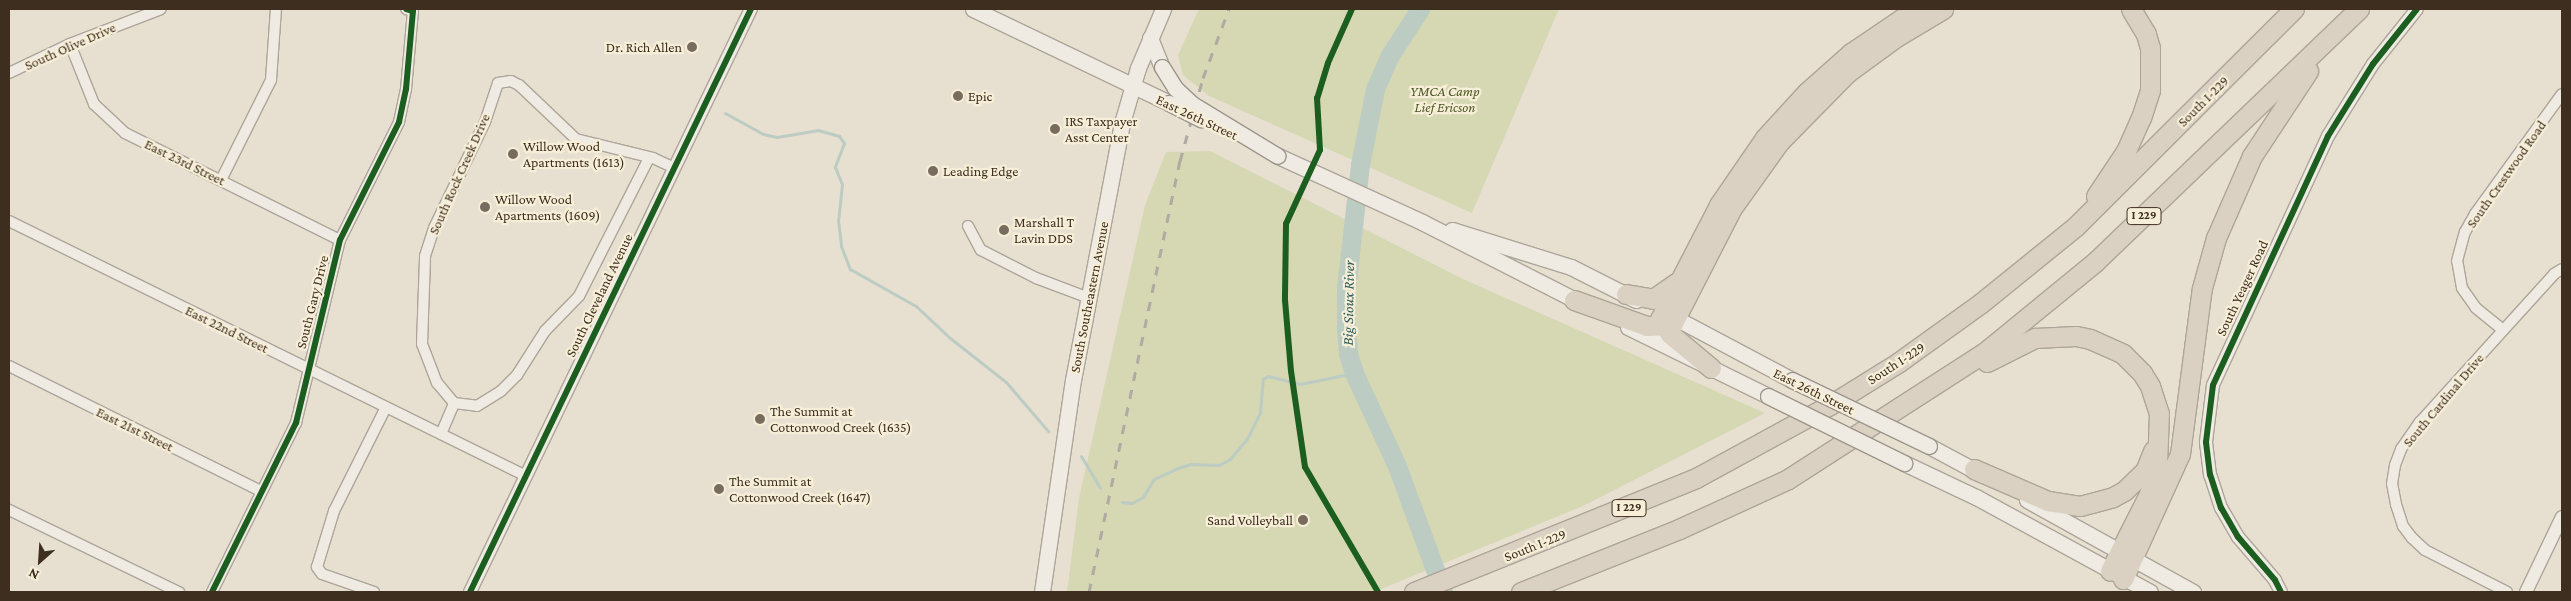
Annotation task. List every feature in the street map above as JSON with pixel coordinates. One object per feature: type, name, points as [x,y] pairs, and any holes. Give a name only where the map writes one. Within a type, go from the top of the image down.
[{"type":"highway","points":[[1668,319],[1683,274],[1718,205],[1747,162],[1786,114],[1851,53],[1916,9]]},
{"type":"highway","points":[[1574,300],[1647,326],[1668,319],[1732,208],[1780,141],[1848,72],[1896,37],[1943,9]]},
{"type":"highway","points":[[2037,259],[2103,186],[2141,118],[2150,90],[2152,64],[2146,34],[2131,9]]},
{"type":"highway","name":"South I-229","points":[[1414,592],[1512,555],[1659,495],[1742,455],[1899,362],[2037,259],[2122,182],[2294,9]]},
{"type":"highway","points":[[2116,575],[2180,454],[2202,288],[2227,210],[2252,156],[2286,101],[2360,9]]},
{"type":"highway","name":"I 229","points":[[1524,591],[1679,529],[1788,479],[1985,352],[2095,262],[2360,9]]},
{"type":"highway","points":[[1626,294],[1653,299],[1671,288],[1683,274]]},
{"type":"highway","points":[[1668,319],[1711,368]]},
{"type":"highway","points":[[1910,402],[2035,338],[2076,336],[2107,346],[2134,363],[2150,386],[2160,426],[2154,480],[2126,556]]},
{"type":"highway","points":[[1974,469],[2048,501],[2089,506],[2113,497],[2137,480],[2151,458],[2160,426]]},
{"type":"main road","name":"East 26th Street","points":[[973,9],[1132,87],[1422,222],[1574,300],[1976,497],[2150,592]]},
{"type":"main road","name":"South Southeastern Avenue","points":[[1042,592],[1089,298],[1132,87],[1162,9]]},
{"type":"main road","points":[[1150,38],[1162,67],[1175,88],[1192,104],[1278,156]]},
{"type":"main road","name":"East 26th Street","points":[[1422,222],[1526,251],[1571,268],[1626,294],[1668,319],[1974,469],[2193,592]]},
{"type":"street","name":"South Olive Drive","points":[[9,73],[70,44],[160,9]]},
{"type":"street","points":[[221,180],[270,80],[276,9]]},
{"type":"street","name":"South Cleveland Avenue","points":[[470,592],[751,9]]},
{"type":"street","name":"South Yeager Road","points":[[2282,592],[2275,580],[2238,537],[2220,508],[2210,475],[2206,442],[2213,385],[2328,136],[2369,70],[2417,9]]},
{"type":"street","name":"South Gary Drive","points":[[212,592],[296,422],[307,368],[340,240],[398,122],[406,89],[409,10]]},
{"type":"street","name":"East 23rd Street","points":[[70,44],[94,104],[108,120],[125,133],[340,240]]},
{"type":"street","name":"South Rock Creek Drive","points":[[454,403],[437,383],[422,344],[424,256],[434,228],[485,122],[498,83],[511,81],[519,85],[576,139],[649,158],[674,168]]},
{"type":"street","name":"South Crestwood Road","points":[[2503,330],[2476,308],[2462,288],[2457,261],[2465,232],[2475,214],[2562,94]]},
{"type":"street","points":[[441,434],[454,403],[482,404],[517,375],[545,331],[587,285],[649,158]]},
{"type":"street","name":"East 22nd Street","points":[[9,221],[526,476]]},
{"type":"street","points":[[968,226],[981,250],[1036,278],[1089,298]]},
{"type":"street","name":"South Cardinal Drive","points":[[2506,592],[2425,550],[2404,526],[2392,484],[2398,457],[2411,435],[2503,330],[2562,269]]},
{"type":"street","name":"East 21st Street","points":[[9,366],[261,491]]},
{"type":"street","points":[[374,592],[322,574],[317,567],[334,511],[386,408]]},
{"type":"street","points":[[9,510],[178,592]]},
{"type":"street","points":[[2526,592],[2562,517]]},
{"type":"green space","name":"YMCA Camp Lief Ericson","points":[[1199,9],[1559,9],[1472,213],[1209,96],[1183,75],[1178,55]]},
{"type":"green space","points":[[1210,151],[1463,279],[1765,413],[1583,506],[1374,592],[1067,592],[1079,498],[1145,205],[1166,152]]},
{"type":"waterway","name":"Big Sioux River","points":[[1420,9],[1390,55],[1375,89],[1360,165],[1346,287],[1346,329],[1348,354],[1354,373],[1397,466],[1443,592]]},
{"type":"waterway","points":[[725,113],[763,134],[777,137],[818,130],[839,136],[844,143],[835,167],[842,184],[838,220],[841,246],[850,269],[916,306],[950,338],[1006,382],[1048,431]]},
{"type":"waterway","points":[[1122,502],[1132,503],[1143,497],[1154,479],[1175,469],[1190,464],[1219,465],[1230,459],[1247,439],[1260,412],[1263,379],[1268,376],[1300,384],[1354,373]]},
{"type":"waterway","points":[[1081,456],[1100,488]]},
{"type":"railway","points":[[1089,592],[1180,161],[1203,78],[1229,9]]},
{"type":"cycle path","points":[[212,592],[296,423],[340,240],[399,122],[406,89],[413,11],[406,9]]},
{"type":"cycle path","points":[[470,592],[751,9]]},
{"type":"cycle path","points":[[1352,9],[1328,63],[1317,98],[1320,150],[1286,224],[1285,300],[1291,371],[1305,467],[1378,592]]},
{"type":"cycle path","points":[[2281,592],[2275,580],[2238,537],[2221,508],[2210,475],[2206,442],[2213,385],[2328,136],[2373,64],[2417,9]]},
{"type":"place","name":"Dr. Rich Allen","points":[[692,47]]},
{"type":"place","name":"Epic","points":[[958,96]]},
{"type":"place","name":"IRS Taxpayer Asst Center","points":[[1055,129]]},
{"type":"place","name":"Willow Wood Apartments (1613)","points":[[513,154]]},
{"type":"place","name":"Leading Edge","points":[[933,171]]},
{"type":"place","name":"Willow Wood Apartments (1609)","points":[[485,207]]},
{"type":"place","name":"Marshall T Lavin DDS","points":[[1004,230]]},
{"type":"place","name":"The Summit at Cottonwood Creek (1635)","points":[[760,419]]},
{"type":"place","name":"The Summit at Cottonwood Creek (1647)","points":[[719,489]]},
{"type":"place","name":"Sand Volleyball","points":[[1303,520]]}]
